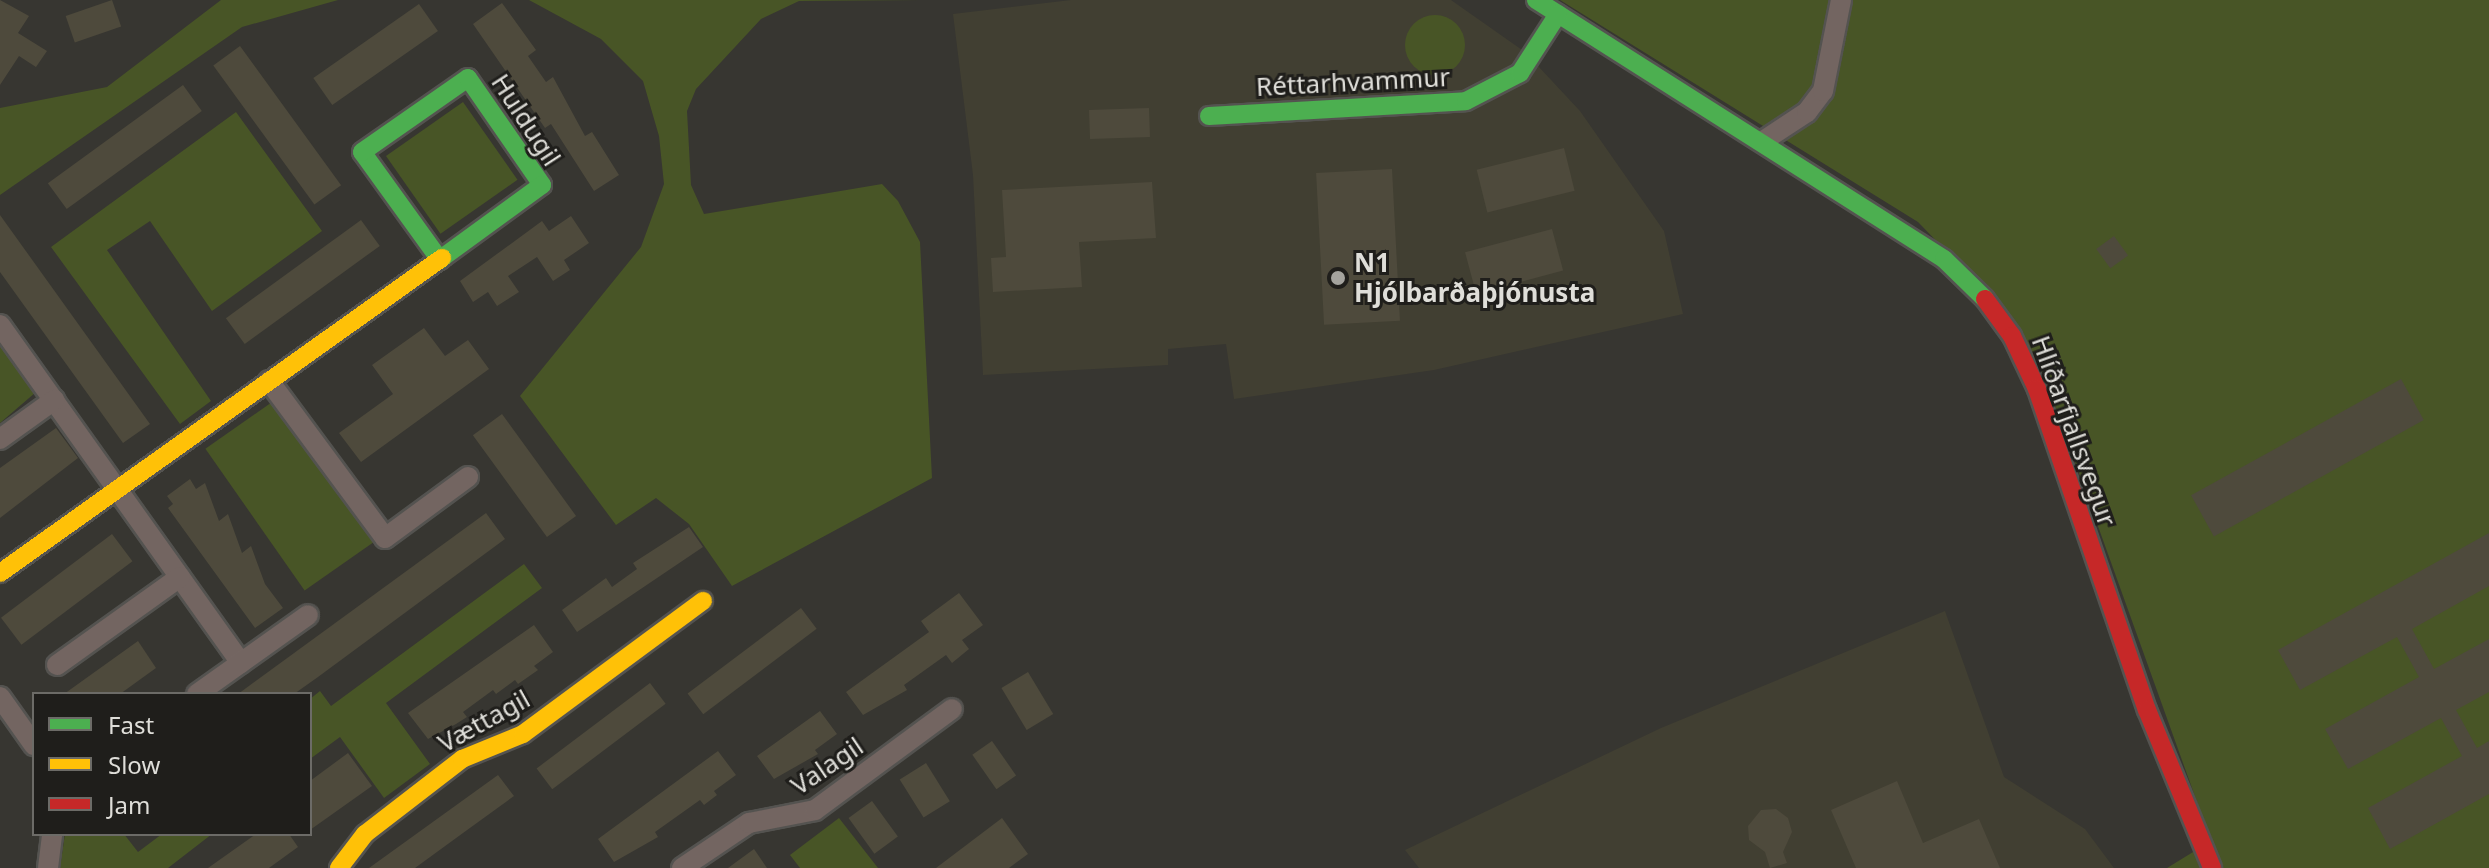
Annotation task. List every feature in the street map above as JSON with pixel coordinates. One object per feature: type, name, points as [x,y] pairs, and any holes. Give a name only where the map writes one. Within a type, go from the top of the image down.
[{"type":"street","name":"Hlíðarfjallsvegur","points":[[1536,0],[1763,141],[1944,259],[1982,295],[2012,336],[2046,415],[2147,710],[2212,868]]},
{"type":"street","points":[[1763,141],[1807,112],[1823,91],[1841,0]]},
{"type":"street","name":"Réttarhvammur","points":[[1209,116],[1466,101],[1520,73],[1558,14]]},
{"type":"street","name":"Huldugil","points":[[0,573],[440,260],[542,185],[468,78],[362,152],[440,260]]},
{"type":"street","points":[[0,325],[241,663]]},
{"type":"street","points":[[269,381],[385,538],[468,477]]},
{"type":"street","points":[[0,439],[54,400]]},
{"type":"street","points":[[57,665],[180,577]]},
{"type":"street","name":"Vættagil","points":[[339,868],[365,834],[462,759],[523,734],[703,601]]},
{"type":"street","points":[[200,692],[308,615]]},
{"type":"street","points":[[0,697],[32,742]]},
{"type":"street","name":"Valagil","points":[[682,868],[749,823],[789,819],[822,806],[952,709]]},
{"type":"street","points":[[48,868],[52,836]]},
{"type":"shaded area","points":[[1071,0],[1451,0],[1525,52],[1580,111],[1664,231],[1683,314],[1434,370],[1234,399],[1226,344],[1168,349],[1168,365],[983,375],[973,175],[953,14]]},
{"type":"shaded area","points":[[1945,611],[2004,777],[2085,829],[2114,868],[1419,868],[1405,850],[1661,728]]},
{"type":"green space","points":[[221,0],[338,0],[242,27],[0,195],[0,108],[107,87]]},
{"type":"green space","points":[[529,0],[921,0],[799,1],[761,19],[696,89],[687,111],[691,185],[704,214],[882,184],[898,201],[920,242],[932,478],[732,586],[689,524],[656,498],[616,525],[520,396],[641,247],[664,184],[659,136],[643,81],[601,39]]},
{"type":"green space","points":[[1560,0],[2489,0],[2489,868],[2167,868],[2211,841],[2052,398],[2016,323],[1918,222]]},
{"type":"green space","points":[[1435,15],[1446,17],[1456,24],[1463,34],[1463,56],[1456,66],[1446,73],[1435,75],[1424,73],[1414,66],[1407,56],[1405,45],[1407,34],[1414,24],[1424,17]]},
{"type":"green space","points":[[463,102],[517,180],[440,234],[386,156]]},
{"type":"green space","points":[[236,112],[322,231],[212,311],[150,221],[107,250],[211,401],[180,424],[51,247]]},
{"type":"green space","points":[[0,339],[36,392],[0,423]]},
{"type":"green space","points":[[275,400],[374,542],[305,590],[205,449]]},
{"type":"green space","points":[[524,564],[542,588],[386,703],[430,764],[384,798],[340,737],[312,758],[312,697],[320,691],[331,706]]},
{"type":"green space","points":[[839,818],[878,868],[800,868],[790,855]]},
{"type":"green space","points":[[65,836],[126,836],[138,852],[159,836],[209,836],[168,868],[60,868]]},
{"type":"building","points":[[0,0],[29,16],[18,33],[47,51],[36,67],[19,56],[0,85]]},
{"type":"building","points":[[112,0],[121,26],[75,42],[66,16]]},
{"type":"building","points":[[502,3],[536,50],[528,56],[546,82],[553,77],[585,136],[592,132],[619,175],[594,191],[551,124],[545,128],[473,24]]},
{"type":"building","points":[[419,4],[438,31],[332,105],[313,78]]},
{"type":"building","points":[[240,46],[341,185],[314,205],[213,65]]},
{"type":"building","points":[[183,85],[202,111],[67,209],[48,183]]},
{"type":"building","points":[[1149,108],[1150,137],[1090,139],[1089,110]]},
{"type":"building","points":[[1564,148],[1575,191],[1487,212],[1477,170]]},
{"type":"building","points":[[1392,169],[1400,321],[1324,325],[1316,173]]},
{"type":"building","points":[[1152,182],[1156,238],[1079,242],[1082,287],[993,292],[991,258],[1006,257],[1002,190]]},
{"type":"building","points":[[0,215],[150,424],[123,443],[0,272]]},
{"type":"building","points":[[571,216],[589,243],[564,260],[570,270],[553,281],[537,257],[508,276],[519,292],[497,306],[488,292],[473,302],[460,281],[542,221],[549,231]]},
{"type":"building","points":[[361,220],[380,246],[245,344],[226,318]]},
{"type":"building","points":[[1552,229],[1563,271],[1476,294],[1465,252]]},
{"type":"building","points":[[2114,236],[2128,255],[2110,268],[2096,249]]},
{"type":"building","points":[[424,328],[445,356],[468,340],[489,369],[361,462],[339,433],[393,394],[372,365]]},
{"type":"building","points":[[2401,379],[2424,420],[2214,536],[2191,495]]},
{"type":"building","points":[[502,414],[576,516],[547,537],[473,435]]},
{"type":"building","points":[[56,428],[78,458],[0,518],[0,468]]},
{"type":"building","points":[[190,479],[196,489],[205,483],[219,521],[228,514],[242,553],[251,546],[265,584],[283,608],[255,628],[168,508],[173,504],[167,496]]},
{"type":"building","points":[[486,513],[505,539],[297,692],[241,692]]},
{"type":"building","points":[[689,527],[703,547],[577,632],[562,610],[606,578],[612,587],[637,569],[633,563]]},
{"type":"building","points":[[2489,533],[2489,586],[2412,629],[2434,669],[2489,639],[2489,692],[2456,710],[2477,748],[2489,741],[2489,794],[2390,849],[2368,808],[2462,756],[2441,718],[2348,769],[2325,729],[2419,677],[2397,637],[2300,690],[2278,650]]},
{"type":"building","points":[[112,534],[132,561],[21,645],[1,618]]},
{"type":"building","points":[[959,593],[983,625],[962,640],[969,649],[952,663],[946,655],[904,685],[907,690],[863,715],[846,692],[929,632],[921,621]]},
{"type":"building","points":[[801,608],[817,629],[703,714],[688,693]]},
{"type":"building","points":[[534,625],[553,652],[534,666],[538,670],[518,684],[515,680],[496,694],[493,690],[463,712],[467,717],[428,739],[408,713]]},
{"type":"building","points":[[138,641],[156,668],[123,692],[67,692]]},
{"type":"building","points":[[1028,672],[1053,714],[1027,730],[1001,688]]},
{"type":"building","points":[[650,683],[666,704],[552,789],[537,768]]},
{"type":"building","points":[[820,711],[837,734],[815,750],[818,754],[774,779],[757,756]]},
{"type":"building","points":[[992,741],[1016,775],[996,789],[972,755]]},
{"type":"building","points":[[718,751],[736,775],[714,791],[717,795],[704,805],[700,800],[655,832],[658,837],[614,862],[598,839]]},
{"type":"building","points":[[348,753],[372,786],[312,829],[312,780]]},
{"type":"building","points":[[926,763],[950,801],[924,818],[900,779]]},
{"type":"building","points":[[498,775],[514,796],[415,868],[369,868]]},
{"type":"building","points":[[1897,781],[1923,843],[1979,819],[2000,868],[1856,868],[1831,810]]},
{"type":"building","points":[[872,801],[898,837],[874,854],[849,818]]},
{"type":"building","points":[[1776,809],[1788,818],[1792,832],[1783,852],[1787,863],[1770,868],[1765,852],[1749,840],[1748,826],[1761,810]]},
{"type":"building","points":[[1002,818],[1028,854],[1009,868],[936,868]]},
{"type":"building","points":[[253,836],[290,836],[298,847],[269,868],[208,868]]},
{"type":"building","points":[[754,849],[767,868],[728,868]]},
{"type":"traffic: fast","points":[[1536,0],[1944,259],[1985,299]]},
{"type":"traffic: fast","points":[[1209,116],[1466,101],[1520,73],[1558,14]]},
{"type":"traffic: fast","points":[[440,260],[362,152],[468,78],[542,185],[442,258]]},
{"type":"traffic: slow","points":[[0,573],[442,258]]},
{"type":"traffic: slow","points":[[339,868],[365,834],[462,759],[523,734],[703,601]]},
{"type":"traffic: jam","points":[[1985,299],[2012,336],[2037,389],[2147,710],[2212,868]]},
{"type":"place","name":"N1 Hjólbarðaþjónusta","points":[[1338,278]]}]
